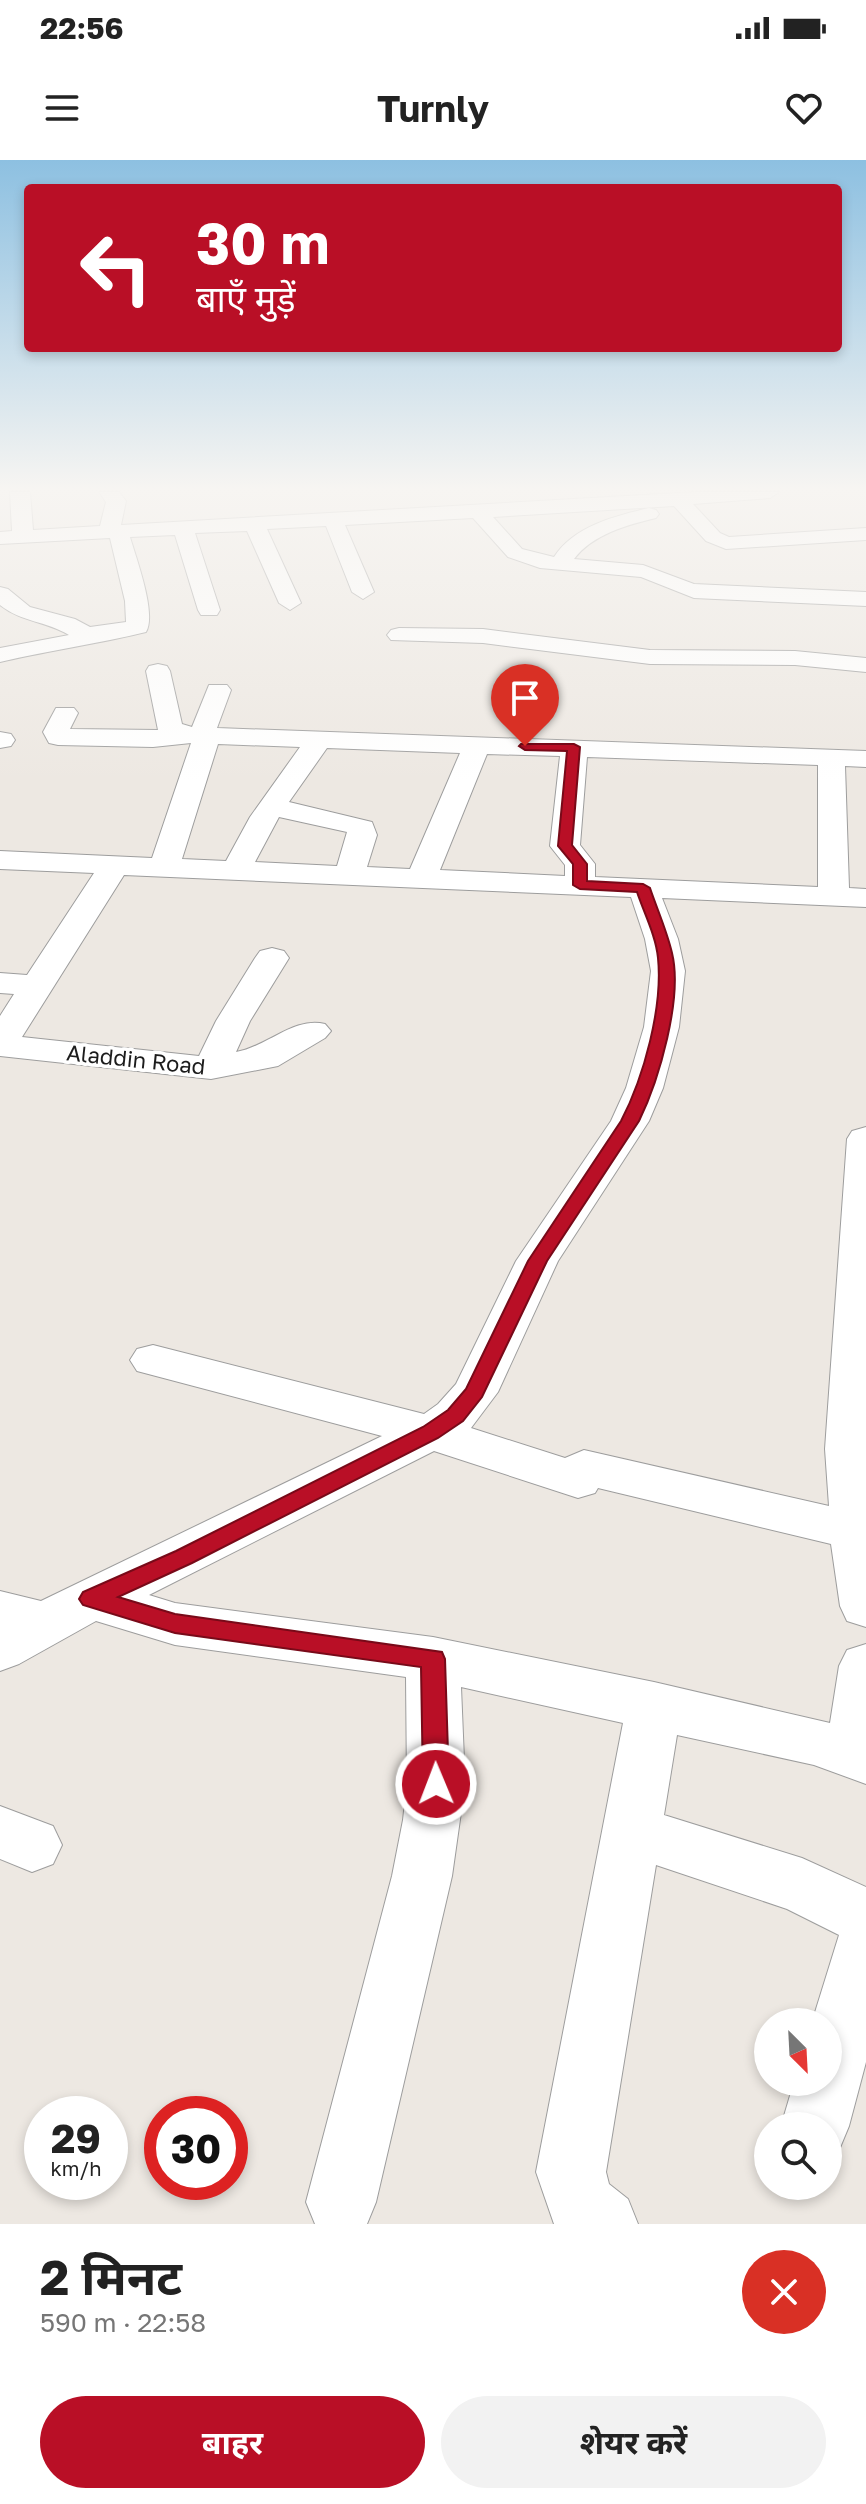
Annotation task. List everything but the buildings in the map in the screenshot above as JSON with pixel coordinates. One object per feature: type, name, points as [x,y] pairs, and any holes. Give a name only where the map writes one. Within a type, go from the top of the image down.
[{"type":"street","points":[[0,594],[22,612],[67,624],[90,635],[139,626],[137,588]]},
{"type":"street","points":[[202,588],[209,610]]},
{"type":"street","points":[[283,588],[290,603]]},
{"type":"street","points":[[616,588],[866,599]]},
{"type":"street","points":[[0,655],[37,646],[87,640],[90,635]]},
{"type":"street","points":[[399,635],[483,636],[650,657],[795,658],[866,665]]},
{"type":"street","points":[[158,671],[170,728],[197,735]]},
{"type":"street","points":[[164,867],[197,735],[218,690]]},
{"type":"street","points":[[65,713],[56,735],[64,738],[153,739],[197,735],[866,759]]},
{"type":"street","points":[[236,870],[258,827],[319,740]]},
{"type":"street","points":[[427,865],[477,745]]},
{"type":"street","points":[[574,747],[565,846],[580,864],[580,885]]},
{"type":"street","points":[[831,758],[834,896]]},
{"type":"street","points":[[273,807],[362,828],[349,875]]},
{"type":"street","points":[[0,860],[349,875],[427,865],[533,859]]},
{"type":"street","points":[[0,1044],[115,865]]},
{"type":"street","points":[[427,865],[580,885],[866,898]]},
{"type":"street","points":[[0,1649],[22,1617],[91,1599],[184,1557],[430,1432],[455,1416],[475,1392],[537,1261],[630,1121],[642,1097],[657,1041],[668,972],[661,940],[643,888]]},
{"type":"street","points":[[211,1068],[233,1021],[272,958]]},
{"type":"street","points":[[0,983],[37,986]]},
{"type":"street","name":"Aladdin Road","points":[[0,1044],[211,1068],[265,1058],[313,1031]]},
{"type":"street","points":[[866,1139],[849,1449],[855,1531],[866,1606]]},
{"type":"street","points":[[153,1360],[581,1474],[855,1531]]},
{"type":"street","points":[[91,1599],[175,1624],[433,1659],[817,1742],[862,1717]]},
{"type":"street","points":[[341,2202],[422,1876],[432,1820],[436,1784],[433,1659]]},
{"type":"street","points":[[603,2224],[593,2220],[578,2202],[571,2172],[654,1705]]},
{"type":"street","points":[[631,1831],[802,1886],[866,1917]]},
{"type":"street","points":[[842,2031],[866,1945]]},
{"type":"route","points":[[436,1784],[433,1659],[333,1643],[175,1624],[91,1599],[184,1557],[430,1432],[455,1416],[475,1392],[537,1261],[630,1121],[642,1097],[657,1041],[667,988],[665,954],[643,888],[580,885],[580,864],[565,846],[574,747],[525,746]]}]
